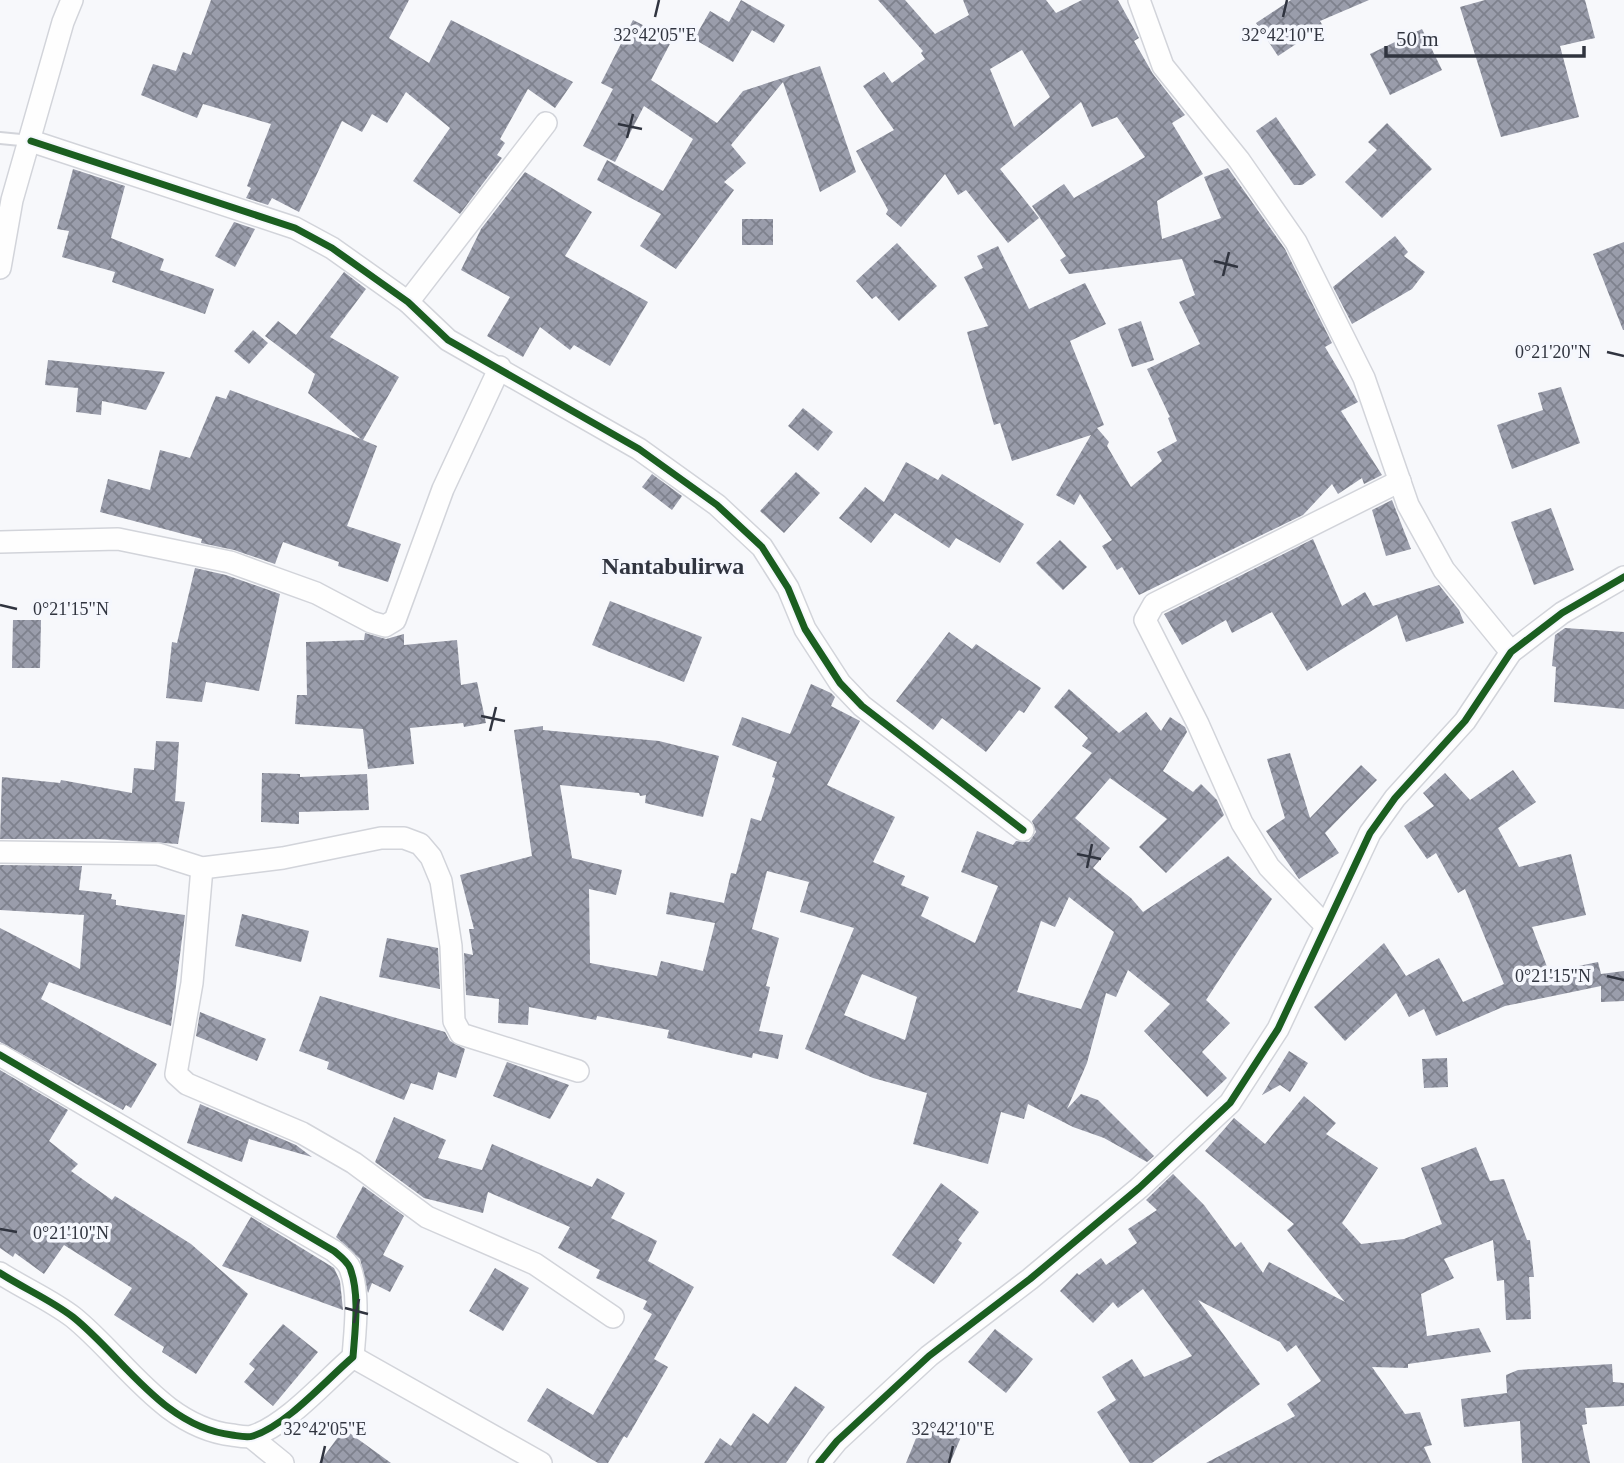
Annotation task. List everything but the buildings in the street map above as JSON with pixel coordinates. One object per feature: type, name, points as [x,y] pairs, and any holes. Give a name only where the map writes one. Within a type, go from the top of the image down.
[{"type":"street","points":[[0,268],[12,200],[63,22],[72,0]]},
{"type":"street","points":[[1139,0],[1163,66],[1239,160],[1296,242],[1364,378],[1408,505],[1444,570],[1511,652]]},
{"type":"street","points":[[408,302],[546,123]]},
{"type":"street","points":[[31,141],[295,228],[332,248],[408,302],[448,340],[500,367],[639,449],[717,505],[762,547],[788,588],[805,629],[841,683],[862,706],[1023,830]]},
{"type":"street","points":[[0,542],[118,539],[230,562],[316,593],[371,622],[385,626],[395,620],[443,489],[500,367]]},
{"type":"street","points":[[1326,926],[1269,867],[1242,824],[1198,724],[1145,620],[1154,604],[1400,481]]},
{"type":"street","points":[[819,1463],[837,1441],[929,1356],[1030,1279],[1119,1205],[1175,1157],[1230,1103],[1278,1029],[1370,833],[1395,798],[1465,722],[1500,673],[1511,652],[1562,612],[1624,577]]},
{"type":"street","points":[[0,852],[158,854],[202,868],[283,858],[380,838],[404,838],[419,844],[431,857],[441,881],[451,946],[454,1021],[461,1034],[578,1071]]},
{"type":"street","points":[[202,868],[192,983],[176,1074],[187,1084],[302,1133],[354,1163],[427,1217],[535,1264],[613,1317]]},
{"type":"street","points":[[0,1055],[334,1251],[349,1265],[356,1323],[354,1357],[277,1423],[251,1437]]},
{"type":"street","points":[[0,1273],[71,1316],[102,1343],[138,1383],[168,1407],[214,1433],[251,1437],[283,1463]]},
{"type":"street","points":[[354,1357],[541,1463]]},
{"type":"lane","points":[[0,138],[31,141]]},
{"type":"cycle path","points":[[31,141],[295,228],[332,248],[408,302],[448,340],[639,449],[717,505],[762,547],[788,588],[805,629],[840,683],[862,706],[1023,830]]},
{"type":"cycle path","points":[[819,1463],[837,1441],[929,1356],[1030,1279],[1139,1188],[1230,1103],[1278,1029],[1370,833],[1395,798],[1465,721],[1511,652],[1562,613],[1624,577]]},
{"type":"cycle path","points":[[0,1055],[334,1251],[350,1268],[355,1289],[353,1357],[279,1422],[253,1436],[232,1435],[207,1429],[185,1419],[145,1388],[73,1317],[0,1273]]},
{"type":"district","name":"Nantabulirwa","points":[[673,566]]}]
